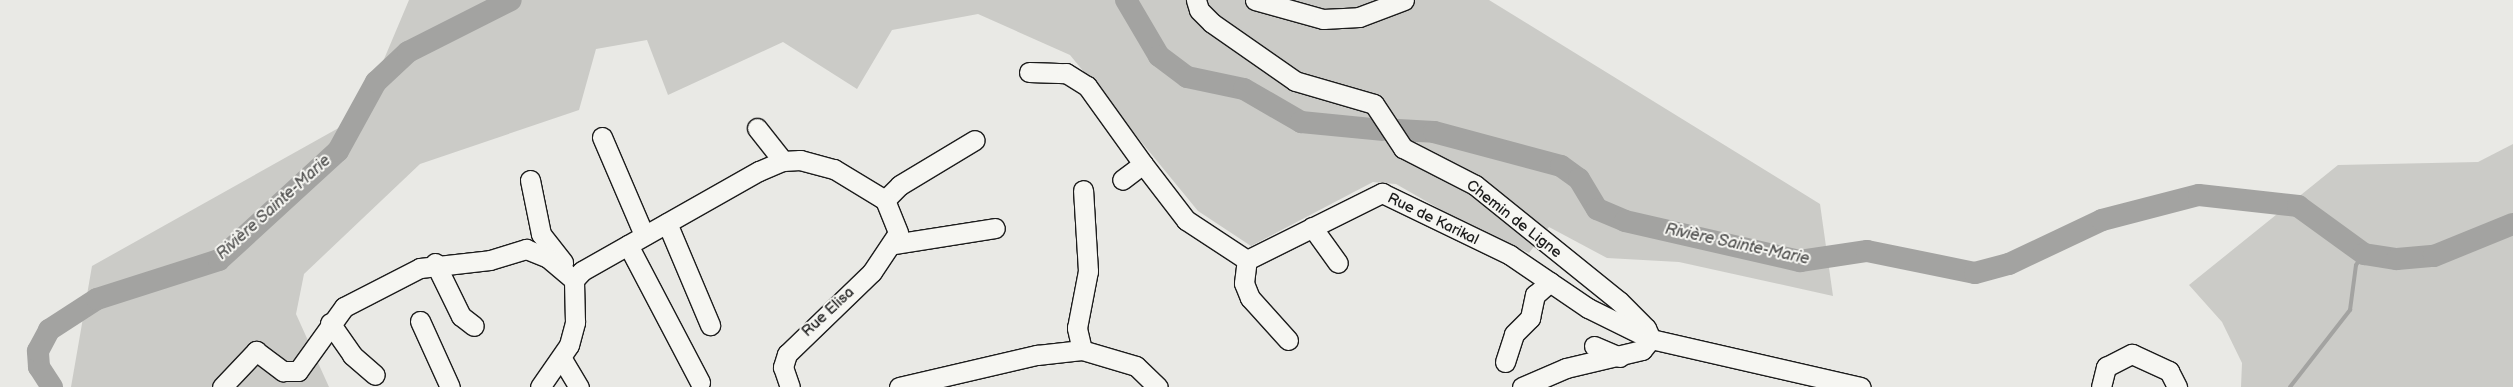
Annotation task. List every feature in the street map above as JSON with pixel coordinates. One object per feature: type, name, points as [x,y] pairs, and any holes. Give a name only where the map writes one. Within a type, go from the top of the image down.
[{"type":"street","name":"Chemin de Ligne","points":[[1196,0],[1199,10],[1212,23],[1295,81],[1374,104],[1403,148],[1475,185],[1619,301],[1646,328],[1651,339]]},
{"type":"street","points":[[1254,0],[1323,19],[1358,17],[1404,0]]},
{"type":"street","points":[[1029,72],[1078,78],[1186,220],[1247,260],[1244,283],[1250,298],[1288,340]]},
{"type":"street","points":[[757,128],[783,161]]},
{"type":"street","points":[[602,137],[644,235]]},
{"type":"street","points":[[885,200],[900,186],[975,140]]},
{"type":"street","points":[[574,280],[595,261],[783,161],[820,164],[885,200],[897,222],[894,244],[995,228]]},
{"type":"street","points":[[1122,180],[1142,164]]},
{"type":"street","points":[[530,180],[541,234],[574,280],[574,322],[562,359],[540,387]]},
{"type":"street","points":[[1082,190],[1088,271],[1078,328],[1082,350]]},
{"type":"street","name":"Rue de Karikal","points":[[1247,260],[1312,226],[1382,194],[1510,255],[1550,282],[1651,339]]},
{"type":"street","points":[[667,223],[710,325]]},
{"type":"street","points":[[1312,226],[1338,263]]},
{"type":"street","name":"Rue Elisa","points":[[790,387],[782,367],[787,354],[872,272],[894,244]]},
{"type":"street","points":[[628,245],[700,382]]},
{"type":"street","points":[[222,387],[256,351],[284,371],[298,371],[330,323],[358,296],[435,264],[490,260],[526,249],[548,258],[574,280]]},
{"type":"street","points":[[435,264],[461,316],[474,326]]},
{"type":"street","points":[[1505,362],[1514,334],[1530,318],[1535,295],[1550,282]]},
{"type":"street","points":[[420,321],[450,387]]},
{"type":"street","points":[[330,323],[352,355],[374,375]]},
{"type":"street","points":[[1522,387],[1566,368],[1620,357],[1642,350],[1651,339],[1860,387]]},
{"type":"street","points":[[1594,346],[1620,357]]},
{"type":"street","points":[[900,387],[1038,355],[1082,350],[1136,366],[1158,387]]},
{"type":"street","points":[[2101,387],[2106,367],[2132,354],[2169,371],[2177,387]]},
{"type":"street","points":[[562,359],[579,387]]},
{"type":"shaded area","points":[[409,0],[1489,0],[1820,204],[1833,296],[1679,262],[1607,258],[1549,227],[1529,253],[1466,224],[1396,184],[1373,182],[1251,246],[1198,211],[1070,55],[978,14],[892,30],[857,89],[783,42],[668,95],[647,40],[596,49],[579,110],[420,164],[304,274],[296,314],[329,387],[71,387],[92,266],[360,116]]},
{"type":"shaded area","points":[[2513,144],[2513,387],[2241,387],[2242,363],[2222,322],[2189,285],[2338,165],[2478,162]]},
{"type":"waterway","name":"Rivière Sainte-Marie","points":[[52,387],[39,367],[38,351],[49,330],[97,299],[219,260],[338,151],[376,82],[408,52],[511,0]]},
{"type":"waterway","name":"Rivière Sainte-Marie","points":[[1126,0],[1159,56],[1187,77],[1244,89],[1301,122],[1382,130]]},
{"type":"waterway","name":"Rivière Sainte-Marie","points":[[1398,130],[1434,132],[1561,166],[1579,179],[1597,209],[1625,221],[1800,261],[1867,251],[1975,273],[2009,264],[2102,220],[2199,195],[2298,206],[2364,254],[2397,259],[2434,256],[2513,224]]},
{"type":"waterway","points":[[2290,387],[2350,310],[2356,265],[2364,254]]}]
